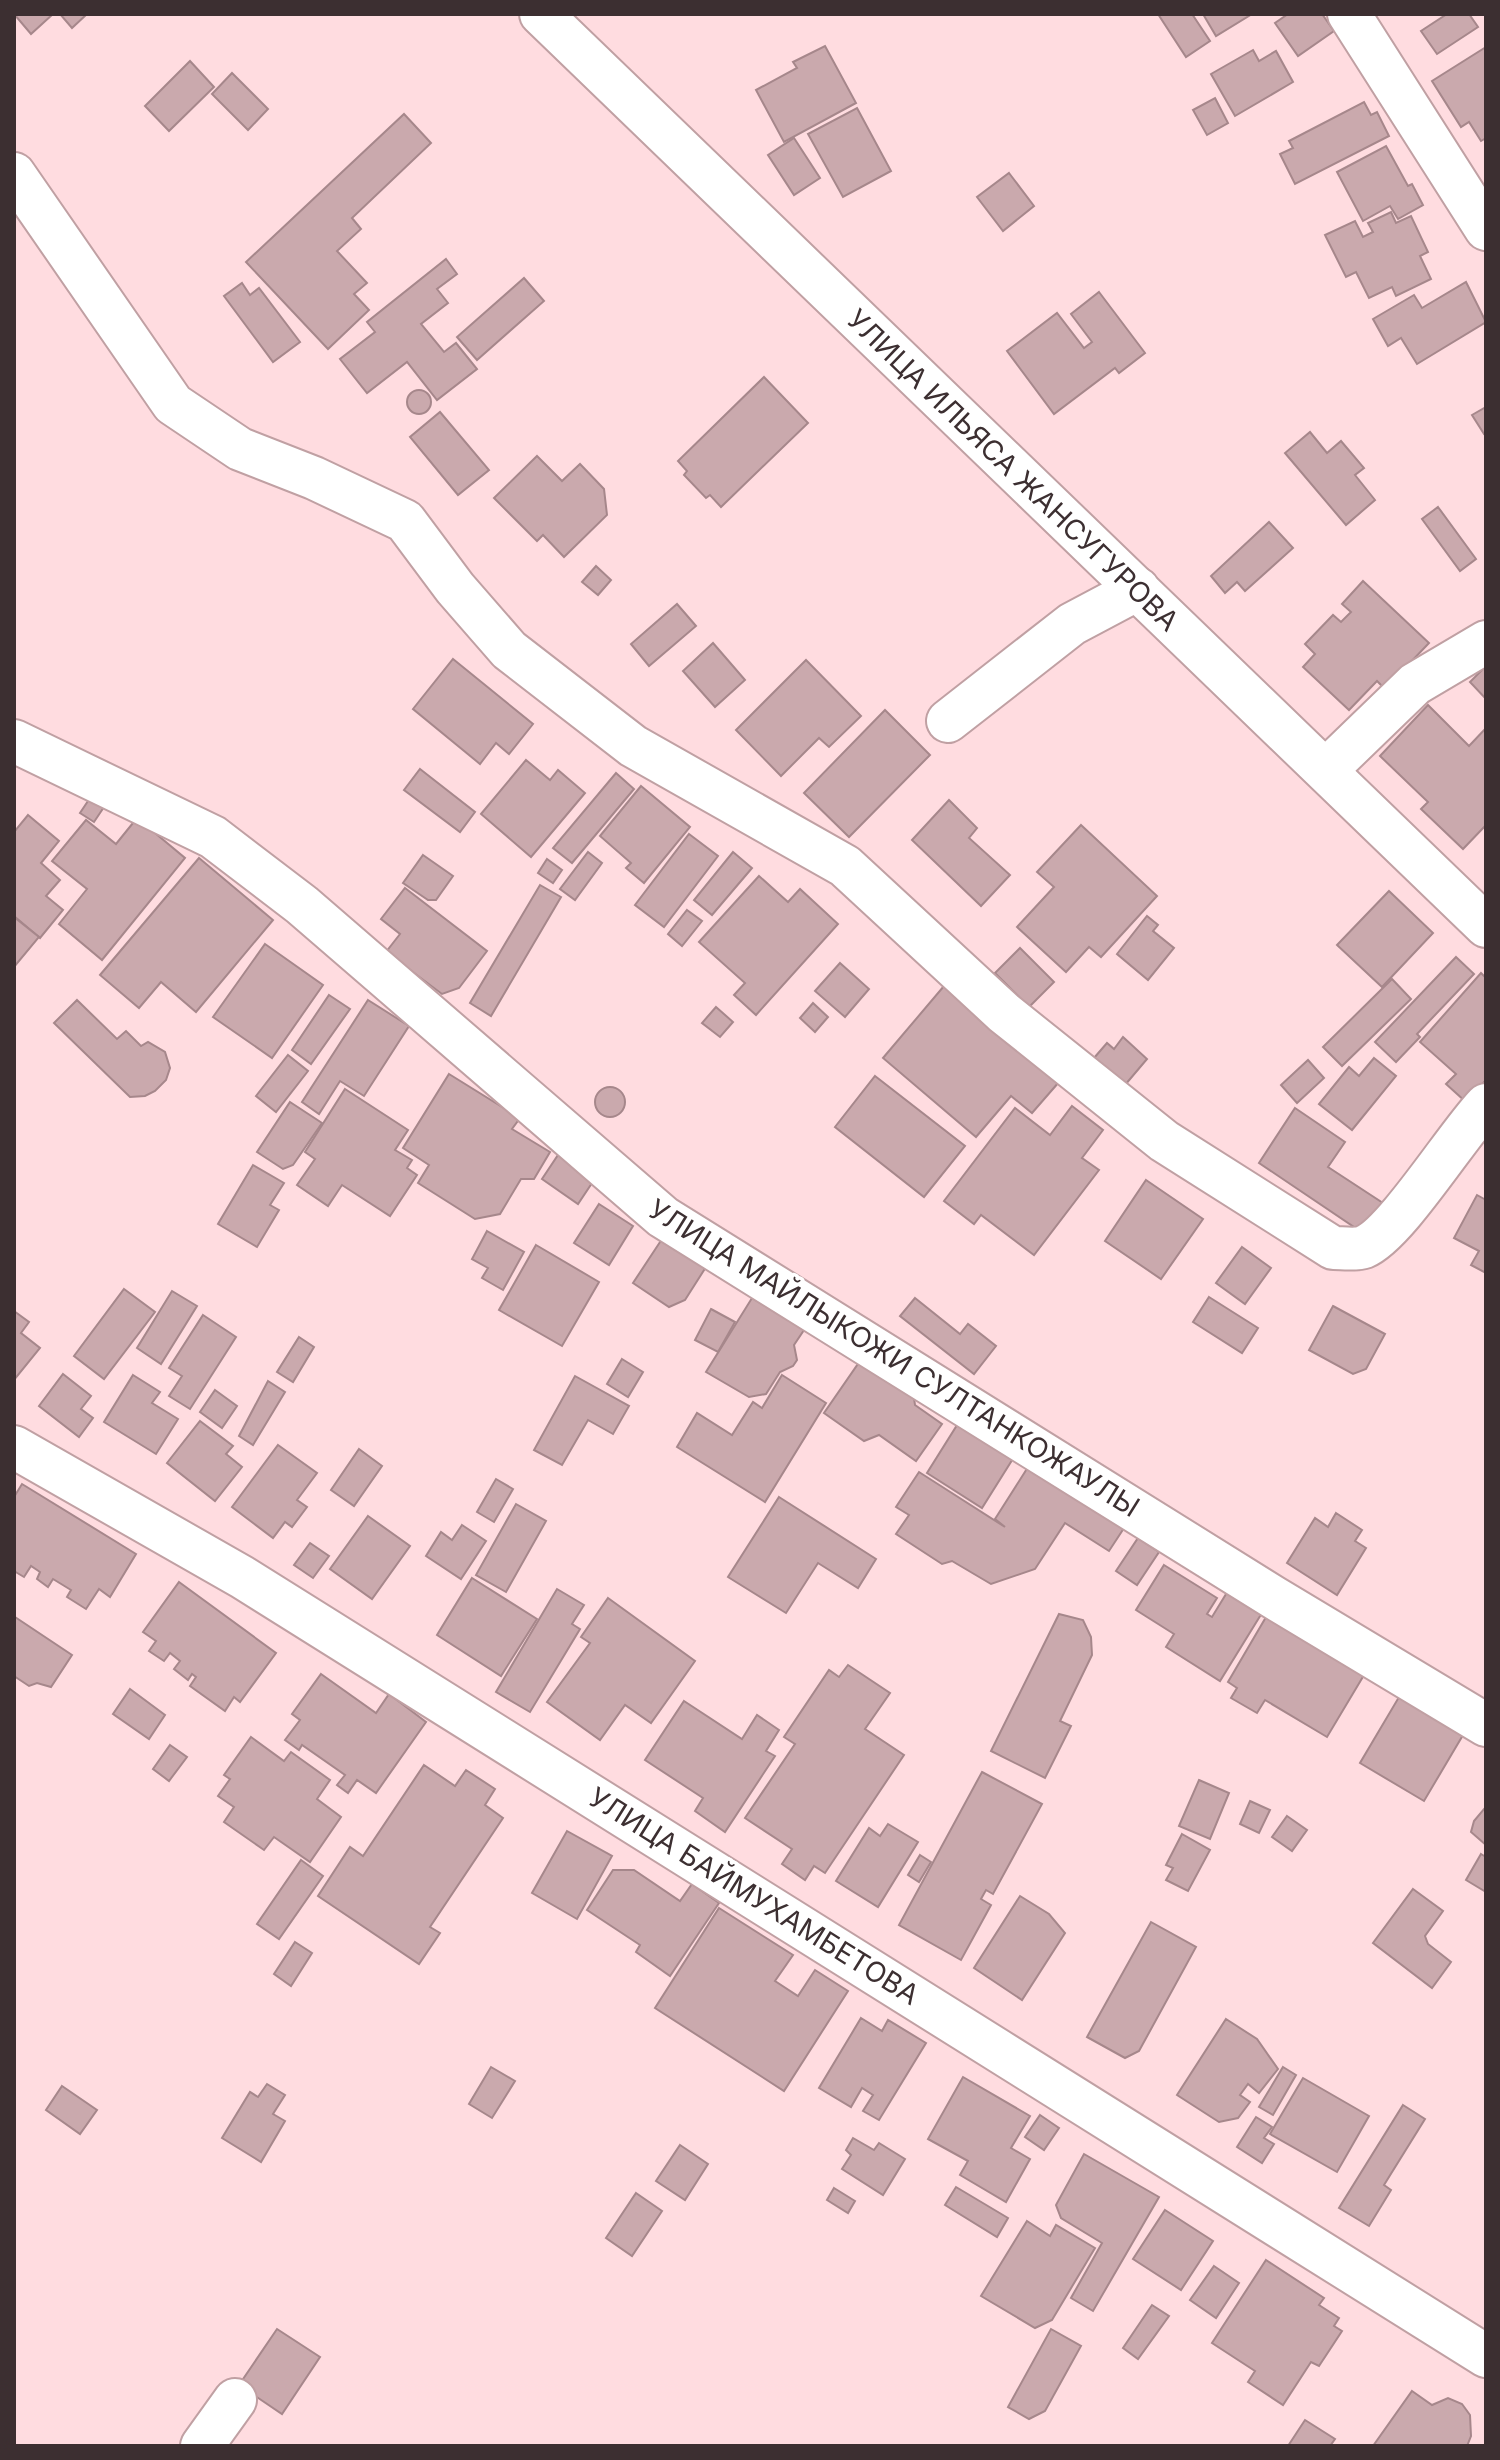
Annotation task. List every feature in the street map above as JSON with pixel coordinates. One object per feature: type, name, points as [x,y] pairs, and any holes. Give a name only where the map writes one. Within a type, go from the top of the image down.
[{"type":"street","name":"УЛИЦА ИЛЬЯСА ЖАНСУГУРОВА","points":[[541,14],[1486,926]]},
{"type":"street","points":[[1349,14],[1486,229]]},
{"type":"street","points":[[14,174],[173,404],[240,449],[314,478],[405,521],[455,588],[509,650],[633,746],[845,866],[1004,1013],[1164,1141],[1242,1191],[1333,1248],[1363,1247],[1403,1212],[1465,1127],[1486,1105]]},
{"type":"street","points":[[948,721],[1072,624],[1138,589]]},
{"type":"street","points":[[1326,770],[1415,684],[1486,642]]},
{"type":"street","name":"УЛИЦА МАЙЛЫКОЖИ СУЛТАНКОЖАУЛЫ","points":[[14,741],[213,837],[302,905],[663,1217],[1273,1597],[1486,1725]]},
{"type":"street","name":"УЛИЦА БАЙМУХАМБЕТОВА","points":[[14,1447],[242,1577],[1486,2356]]},
{"type":"street","points":[[202,2446],[235,2400]]},
{"type":"building","points":[[14,14],[53,14],[31,34]]},
{"type":"building","points":[[60,14],[87,14],[72,28]]},
{"type":"building","points":[[1158,14],[1192,14],[1210,41],[1186,57]]},
{"type":"building","points":[[1203,14],[1252,14],[1216,36]]},
{"type":"building","points":[[1288,14],[1322,14],[1334,31],[1298,56],[1275,23]]},
{"type":"building","points":[[1447,14],[1469,14],[1478,27],[1437,54],[1421,31]]},
{"type":"building","points":[[825,46],[856,103],[784,142],[756,90],[797,68],[793,62]]},
{"type":"building","points":[[1486,47],[1486,138],[1481,141],[1469,122],[1461,127],[1432,81]]},
{"type":"building","points":[[1253,50],[1259,61],[1276,51],[1293,82],[1235,116],[1211,74]]},
{"type":"building","points":[[190,61],[214,87],[169,131],[145,106]]},
{"type":"building","points":[[232,73],[268,109],[248,130],[212,94]]},
{"type":"building","points":[[1215,98],[1228,123],[1207,135],[1193,110]]},
{"type":"building","points":[[1364,102],[1371,115],[1377,112],[1389,136],[1295,184],[1280,154],[1293,148],[1289,141]]},
{"type":"building","points":[[857,108],[891,171],[843,197],[808,134]]},
{"type":"building","points":[[404,114],[431,143],[352,218],[361,229],[337,251],[367,283],[354,294],[369,310],[328,349],[246,262]]},
{"type":"building","points":[[794,138],[820,178],[794,195],[768,155]]},
{"type":"building","points":[[1386,146],[1408,186],[1412,184],[1423,205],[1398,219],[1390,206],[1363,221],[1337,172]]},
{"type":"building","points":[[1009,173],[1034,206],[1003,231],[977,197]]},
{"type":"building","points":[[1391,212],[1396,223],[1411,216],[1428,252],[1420,256],[1431,279],[1396,296],[1392,287],[1369,298],[1356,272],[1346,277],[1325,235],[1355,221],[1363,237],[1373,232],[1368,223]]},
{"type":"building","points":[[446,259],[457,274],[437,289],[448,303],[421,324],[444,352],[456,343],[477,369],[437,400],[407,362],[367,393],[340,359],[375,332],[367,322]]},
{"type":"building","points":[[524,278],[544,301],[477,360],[457,337]]},
{"type":"building","points":[[1466,282],[1486,322],[1417,364],[1401,338],[1388,346],[1373,319],[1414,295],[1422,308]]},
{"type":"building","points":[[242,283],[250,295],[259,288],[300,342],[273,362],[224,296]]},
{"type":"building","points":[[1099,292],[1145,353],[1119,373],[1115,368],[1054,414],[1007,351],[1057,313],[1084,348],[1092,342],[1071,314]]},
{"type":"building","points":[[764,377],[808,423],[721,507],[710,495],[706,498],[684,475],[687,471],[678,461]]},
{"type":"building","points":[[419,390],[428,393],[431,402],[428,411],[419,414],[410,411],[407,402],[410,393]]},
{"type":"building","points":[[1486,407],[1486,433],[1484,434],[1472,415]]},
{"type":"building","points":[[440,412],[489,470],[458,495],[410,437]]},
{"type":"building","points":[[1310,432],[1327,453],[1341,441],[1364,468],[1355,475],[1375,500],[1346,525],[1285,453]]},
{"type":"building","points":[[537,456],[562,481],[580,464],[604,489],[607,515],[564,557],[543,535],[537,541],[494,498]]},
{"type":"building","points":[[1438,507],[1476,559],[1460,571],[1422,519]]},
{"type":"building","points":[[1269,522],[1293,548],[1245,591],[1237,582],[1225,593],[1211,576]]},
{"type":"building","points":[[596,566],[611,580],[598,595],[582,582]]},
{"type":"building","points":[[1363,581],[1429,643],[1385,689],[1377,681],[1349,710],[1303,667],[1315,654],[1305,644],[1333,615],[1341,622],[1351,612],[1342,604]]},
{"type":"building","points":[[677,604],[696,626],[649,666],[631,644]]},
{"type":"building","points":[[713,643],[745,680],[715,707],[683,671]]},
{"type":"building","points":[[453,659],[533,724],[509,754],[496,743],[480,764],[413,709]]},
{"type":"building","points":[[806,660],[861,716],[829,747],[819,738],[781,776],[736,730]]},
{"type":"building","points":[[1486,666],[1486,699],[1470,682]]},
{"type":"building","points":[[1428,705],[1469,746],[1486,728],[1486,825],[1463,849],[1421,809],[1428,802],[1380,756]]},
{"type":"building","points":[[885,710],[930,755],[849,837],[804,793]]},
{"type":"building","points":[[526,760],[550,780],[558,770],[585,793],[531,857],[481,814]]},
{"type":"building","points":[[420,769],[475,812],[460,832],[404,790]]},
{"type":"building","points":[[616,773],[634,789],[572,863],[553,848]]},
{"type":"building","points":[[641,786],[690,827],[644,883],[626,868],[631,863],[600,836]]},
{"type":"building","points":[[94,792],[108,801],[94,822],[80,813]]},
{"type":"building","points":[[949,800],[977,828],[969,838],[1010,875],[981,906],[912,840]]},
{"type":"building","points":[[28,815],[59,841],[41,863],[60,880],[46,896],[63,910],[40,938],[14,916],[14,832]]},
{"type":"building","points":[[137,818],[185,858],[102,960],[59,924],[87,889],[52,861],[86,820],[116,844]]},
{"type":"building","points":[[1081,825],[1157,896],[1101,957],[1089,947],[1066,972],[1017,927],[1054,887],[1037,872]]},
{"type":"building","points":[[689,834],[718,856],[664,927],[635,905]]},
{"type":"building","points":[[588,852],[602,863],[575,900],[560,889]]},
{"type":"building","points":[[733,852],[752,868],[712,915],[694,900]]},
{"type":"building","points":[[423,855],[453,876],[436,900],[428,900],[403,883]]},
{"type":"building","points":[[199,858],[273,920],[196,1012],[161,982],[139,1008],[100,975]]},
{"type":"building","points":[[547,859],[562,870],[553,883],[538,873]]},
{"type":"building","points":[[759,876],[788,902],[800,889],[838,924],[756,1015],[734,995],[745,983],[699,942]]},
{"type":"building","points":[[540,885],[561,897],[491,1016],[470,1003]]},
{"type":"building","points":[[405,888],[487,951],[459,988],[442,994],[386,952],[400,934],[381,919]]},
{"type":"building","points":[[1389,891],[1433,933],[1382,987],[1337,945]]},
{"type":"building","points":[[687,910],[702,921],[682,946],[668,934]]},
{"type":"building","points":[[1147,916],[1158,925],[1153,931],[1174,948],[1148,980],[1117,954]]},
{"type":"building","points":[[14,917],[39,937],[14,967]]},
{"type":"building","points":[[265,944],[323,985],[272,1058],[213,1017]]},
{"type":"building","points":[[1020,948],[1054,982],[1029,1007],[995,973]]},
{"type":"building","points":[[1456,957],[1474,974],[1417,1034],[1420,1037],[1396,1062],[1375,1042]]},
{"type":"building","points":[[840,963],[869,989],[845,1017],[815,991]]},
{"type":"building","points":[[1481,973],[1486,978],[1486,1080],[1466,1102],[1446,1084],[1456,1074],[1420,1042]]},
{"type":"building","points":[[1392,979],[1411,999],[1342,1066],[1323,1047]]},
{"type":"building","points":[[944,986],[1059,1082],[1032,1113],[1011,1096],[976,1137],[883,1058]]},
{"type":"building","points":[[329,995],[350,1009],[311,1064],[292,1050]]},
{"type":"building","points":[[77,1000],[117,1039],[126,1031],[141,1046],[148,1042],[165,1052],[170,1068],[166,1080],[155,1091],[145,1096],[130,1097],[54,1023]]},
{"type":"building","points":[[368,1000],[409,1026],[364,1096],[340,1081],[319,1114],[302,1102]]},
{"type":"building","points":[[813,1003],[828,1017],[815,1032],[800,1018]]},
{"type":"building","points":[[716,1007],[733,1022],[720,1037],[702,1023]]},
{"type":"building","points":[[1123,1037],[1147,1059],[1125,1085],[1094,1058],[1107,1043],[1114,1049]]},
{"type":"building","points":[[288,1055],[308,1071],[276,1112],[256,1096]]},
{"type":"building","points":[[1374,1058],[1396,1076],[1352,1130],[1319,1104],[1349,1067],[1359,1076]]},
{"type":"building","points":[[1308,1060],[1324,1078],[1297,1103],[1281,1085]]},
{"type":"building","points":[[449,1074],[520,1118],[512,1129],[550,1152],[534,1179],[521,1179],[500,1214],[475,1219],[418,1183],[429,1165],[403,1148]]},
{"type":"building","points":[[875,1076],[965,1146],[924,1197],[835,1127]]},
{"type":"building","points":[[610,1087],[621,1091],[625,1102],[621,1113],[610,1117],[599,1113],[595,1102],[599,1091]]},
{"type":"building","points":[[345,1089],[408,1130],[395,1150],[412,1160],[407,1168],[417,1175],[390,1216],[342,1185],[328,1206],[297,1185],[315,1159],[305,1152]]},
{"type":"building","points":[[290,1102],[322,1123],[293,1165],[283,1169],[257,1152]]},
{"type":"building","points":[[1072,1106],[1103,1130],[1082,1158],[1099,1170],[1034,1255],[981,1215],[974,1224],[944,1201],[1015,1108],[1050,1135]]},
{"type":"building","points":[[1295,1108],[1345,1142],[1328,1167],[1386,1205],[1366,1235],[1259,1163]]},
{"type":"building","points":[[558,1155],[594,1180],[578,1204],[542,1179]]},
{"type":"building","points":[[253,1165],[284,1183],[270,1205],[279,1210],[257,1247],[218,1224]]},
{"type":"building","points":[[1146,1180],[1203,1219],[1161,1279],[1105,1241]]},
{"type":"building","points":[[1477,1195],[1486,1200],[1486,1273],[1471,1265],[1479,1251],[1454,1238]]},
{"type":"building","points":[[599,1204],[633,1226],[609,1265],[574,1243]]},
{"type":"building","points":[[487,1231],[524,1252],[503,1290],[482,1278],[488,1268],[472,1259]]},
{"type":"building","points":[[662,1239],[706,1267],[685,1300],[669,1307],[633,1283]]},
{"type":"building","points":[[536,1245],[599,1282],[562,1346],[499,1310]]},
{"type":"building","points":[[1242,1247],[1271,1268],[1245,1304],[1216,1283]]},
{"type":"building","points":[[124,1289],[155,1312],[104,1379],[74,1356]]},
{"type":"building","points":[[172,1291],[197,1306],[161,1364],[137,1348]]},
{"type":"building","points":[[1209,1297],[1258,1328],[1242,1353],[1193,1322]]},
{"type":"building","points":[[752,1298],[804,1330],[794,1345],[797,1360],[793,1366],[780,1372],[766,1394],[749,1397],[706,1372]]},
{"type":"building","points":[[915,1298],[960,1334],[968,1324],[996,1346],[974,1374],[900,1316]]},
{"type":"building","points":[[1333,1306],[1385,1334],[1366,1369],[1353,1374],[1309,1350]]},
{"type":"building","points":[[711,1309],[735,1322],[718,1352],[695,1340]]},
{"type":"building","points":[[14,1311],[29,1322],[21,1333],[40,1348],[14,1380]]},
{"type":"building","points":[[203,1315],[236,1337],[190,1409],[169,1396],[182,1376],[169,1368]]},
{"type":"building","points":[[299,1337],[314,1347],[293,1382],[277,1372]]},
{"type":"building","points":[[622,1359],[643,1372],[628,1397],[607,1384]]},
{"type":"building","points":[[860,1361],[914,1398],[915,1405],[942,1424],[916,1461],[879,1435],[864,1441],[824,1413]]},
{"type":"building","points":[[63,1374],[91,1396],[81,1409],[93,1418],[79,1437],[39,1406]]},
{"type":"building","points":[[133,1375],[160,1392],[152,1403],[178,1419],[156,1454],[104,1422]]},
{"type":"building","points":[[782,1375],[826,1403],[765,1502],[677,1447],[697,1413],[732,1435],[753,1402],[762,1408]]},
{"type":"building","points":[[575,1376],[629,1406],[613,1434],[588,1420],[562,1465],[534,1450]]},
{"type":"building","points":[[268,1381],[285,1392],[253,1445],[239,1436]]},
{"type":"building","points":[[215,1390],[237,1406],[222,1428],[200,1412]]},
{"type":"building","points":[[200,1421],[233,1446],[226,1454],[242,1467],[215,1501],[167,1463]]},
{"type":"building","points":[[959,1422],[1014,1457],[982,1508],[927,1473]]},
{"type":"building","points":[[278,1445],[317,1473],[297,1500],[307,1507],[292,1527],[285,1522],[273,1538],[232,1507]]},
{"type":"building","points":[[359,1449],[382,1466],[354,1506],[331,1490]]},
{"type":"building","points":[[1030,1464],[1126,1525],[1109,1551],[1065,1523],[1035,1569],[991,1584],[952,1561],[942,1564],[896,1534],[909,1515],[896,1507],[919,1472],[1005,1527],[995,1519]]},
{"type":"building","points":[[496,1479],[513,1489],[494,1522],[477,1512]]},
{"type":"building","points":[[22,1484],[136,1554],[110,1597],[99,1589],[86,1609],[67,1597],[71,1590],[53,1579],[48,1587],[37,1579],[40,1572],[31,1566],[24,1577],[14,1571],[14,1497]]},
{"type":"building","points":[[779,1497],[876,1559],[858,1588],[818,1563],[786,1613],[728,1577]]},
{"type":"building","points":[[516,1504],[546,1521],[506,1592],[476,1575]]},
{"type":"building","points":[[1336,1513],[1362,1530],[1355,1541],[1366,1548],[1337,1595],[1287,1563],[1315,1518],[1328,1527]]},
{"type":"building","points":[[368,1516],[410,1546],[372,1599],[330,1569]]},
{"type":"building","points":[[462,1525],[486,1541],[461,1579],[426,1556],[441,1532],[452,1540]]},
{"type":"building","points":[[1138,1538],[1159,1552],[1137,1585],[1116,1571]]},
{"type":"building","points":[[310,1543],[329,1556],[313,1578],[294,1565]]},
{"type":"building","points":[[1164,1565],[1217,1598],[1207,1614],[1212,1617],[1231,1586],[1265,1608],[1220,1681],[1166,1647],[1174,1634],[1136,1610]]},
{"type":"building","points":[[472,1578],[537,1619],[501,1676],[437,1635]]},
{"type":"building","points":[[179,1582],[276,1653],[240,1702],[234,1697],[225,1711],[190,1686],[196,1677],[192,1674],[188,1680],[174,1669],[180,1661],[170,1653],[164,1661],[149,1651],[156,1641],[143,1632]]},
{"type":"building","points":[[557,1589],[584,1605],[572,1624],[580,1629],[530,1712],[496,1692]]},
{"type":"building","points":[[608,1598],[695,1661],[651,1723],[625,1705],[600,1740],[547,1702],[590,1643],[581,1637]]},
{"type":"building","points":[[1269,1612],[1364,1675],[1327,1737],[1265,1700],[1257,1713],[1231,1698],[1237,1688],[1228,1682]]},
{"type":"building","points":[[1059,1614],[1083,1620],[1091,1637],[1092,1655],[1060,1721],[1071,1726],[1045,1778],[991,1751]]},
{"type":"building","points":[[15,1617],[72,1655],[51,1687],[37,1683],[29,1686],[14,1676]]},
{"type":"building","points":[[848,1665],[890,1693],[865,1729],[904,1755],[825,1873],[814,1866],[805,1880],[782,1864],[792,1849],[745,1818],[795,1744],[784,1737],[829,1670],[839,1677]]},
{"type":"building","points":[[321,1674],[376,1713],[389,1694],[426,1722],[376,1793],[357,1780],[348,1793],[337,1785],[345,1775],[302,1745],[299,1750],[285,1740],[300,1720],[292,1714]]},
{"type":"building","points":[[130,1689],[165,1715],[149,1739],[113,1714]]},
{"type":"building","points":[[1399,1697],[1463,1735],[1424,1801],[1360,1763]]},
{"type":"building","points":[[684,1701],[742,1739],[757,1715],[779,1730],[766,1751],[775,1756],[725,1832],[695,1811],[703,1798],[645,1760]]},
{"type":"building","points":[[251,1737],[284,1761],[291,1752],[330,1780],[317,1799],[341,1817],[310,1862],[274,1837],[264,1850],[224,1822],[234,1807],[218,1796],[230,1779],[224,1775]]},
{"type":"building","points":[[170,1745],[187,1757],[169,1781],[153,1769]]},
{"type":"building","points":[[424,1765],[455,1786],[466,1770],[495,1789],[485,1805],[503,1818],[430,1927],[440,1933],[419,1964],[318,1896],[350,1847],[363,1856]]},
{"type":"building","points":[[982,1772],[1042,1804],[993,1894],[986,1890],[981,1899],[991,1905],[961,1960],[899,1925]]},
{"type":"building","points":[[1199,1780],[1229,1793],[1210,1839],[1179,1826]]},
{"type":"building","points":[[1485,1796],[1486,1845],[1471,1832],[1474,1821],[1485,1808]]},
{"type":"building","points":[[1250,1801],[1270,1810],[1259,1833],[1240,1824]]},
{"type":"building","points":[[1287,1816],[1307,1830],[1292,1851],[1272,1837]]},
{"type":"building","points":[[888,1824],[918,1842],[878,1907],[836,1881],[869,1828],[880,1836]]},
{"type":"building","points":[[567,1831],[612,1856],[577,1919],[532,1893]]},
{"type":"building","points":[[1182,1834],[1210,1850],[1188,1891],[1166,1880],[1173,1868],[1166,1865]]},
{"type":"building","points":[[1481,1854],[1486,1857],[1486,1892],[1466,1880]]},
{"type":"building","points":[[920,1855],[931,1862],[919,1882],[908,1875]]},
{"type":"building","points":[[301,1860],[323,1876],[279,1939],[257,1924]]},
{"type":"building","points":[[613,1870],[634,1870],[680,1901],[692,1884],[719,1903],[670,1976],[636,1952],[640,1945],[587,1910]]},
{"type":"building","points":[[1413,1889],[1443,1911],[1425,1936],[1428,1944],[1451,1962],[1432,1988],[1373,1943]]},
{"type":"building","points":[[1020,1896],[1049,1914],[1065,1933],[1022,2000],[974,1968]]},
{"type":"building","points":[[719,1908],[793,1955],[775,1981],[798,1996],[815,1970],[848,1991],[784,2091],[655,2008]]},
{"type":"building","points":[[1151,1922],[1196,1947],[1139,2051],[1125,2058],[1087,2037]]},
{"type":"building","points":[[295,1942],[312,1953],[291,1986],[274,1974]]},
{"type":"building","points":[[861,2018],[882,2031],[888,2020],[926,2043],[879,2120],[863,2111],[873,2095],[862,2088],[851,2107],[819,2088]]},
{"type":"building","points":[[1226,2019],[1257,2039],[1278,2069],[1259,2093],[1248,2084],[1240,2095],[1250,2102],[1238,2118],[1219,2122],[1177,2095]]},
{"type":"building","points":[[491,2067],[515,2081],[492,2118],[469,2104]]},
{"type":"building","points":[[1283,2067],[1296,2075],[1273,2115],[1259,2107]]},
{"type":"building","points":[[963,2077],[1030,2116],[1011,2148],[1030,2159],[1006,2202],[960,2175],[968,2161],[928,2139]]},
{"type":"building","points":[[1303,2078],[1369,2116],[1337,2172],[1270,2134]]},
{"type":"building","points":[[267,2084],[285,2095],[273,2114],[285,2121],[261,2162],[222,2138],[250,2092],[258,2097]]},
{"type":"building","points":[[62,2086],[97,2110],[80,2134],[46,2110]]},
{"type":"building","points":[[1403,2105],[1425,2119],[1384,2185],[1391,2190],[1369,2226],[1339,2208]]},
{"type":"building","points":[[1040,2115],[1059,2128],[1044,2150],[1025,2137]]},
{"type":"building","points":[[1256,2117],[1272,2127],[1264,2138],[1274,2144],[1262,2163],[1237,2147]]},
{"type":"building","points":[[853,2138],[874,2150],[879,2143],[905,2159],[883,2195],[842,2169],[851,2155],[846,2150]]},
{"type":"building","points":[[680,2145],[708,2164],[685,2200],[656,2181]]},
{"type":"building","points":[[1084,2154],[1159,2197],[1093,2311],[1071,2298],[1102,2243],[1061,2218],[1056,2205]]},
{"type":"building","points":[[956,2187],[1008,2218],[997,2237],[945,2205]]},
{"type":"building","points":[[834,2188],[855,2201],[848,2213],[827,2200]]},
{"type":"building","points":[[636,2193],[662,2211],[632,2256],[606,2238]]},
{"type":"building","points":[[1165,2210],[1213,2241],[1181,2290],[1133,2259]]},
{"type":"building","points":[[1027,2221],[1050,2236],[1056,2225],[1095,2248],[1052,2320],[1035,2328],[981,2296]]},
{"type":"building","points":[[1266,2260],[1324,2298],[1319,2305],[1339,2318],[1334,2326],[1342,2331],[1319,2366],[1311,2362],[1283,2405],[1248,2382],[1255,2371],[1212,2343]]},
{"type":"building","points":[[1214,2266],[1239,2283],[1216,2318],[1190,2300]]},
{"type":"building","points":[[1152,2305],[1169,2316],[1138,2359],[1123,2348]]},
{"type":"building","points":[[277,2329],[320,2357],[282,2414],[239,2385]]},
{"type":"building","points":[[1051,2329],[1081,2346],[1045,2411],[1029,2419],[1008,2407]]},
{"type":"building","points":[[1412,2391],[1432,2405],[1448,2398],[1462,2404],[1470,2415],[1471,2436],[1467,2446],[1373,2446]]},
{"type":"building","points":[[1305,2420],[1335,2439],[1330,2446],[1288,2446]]}]
